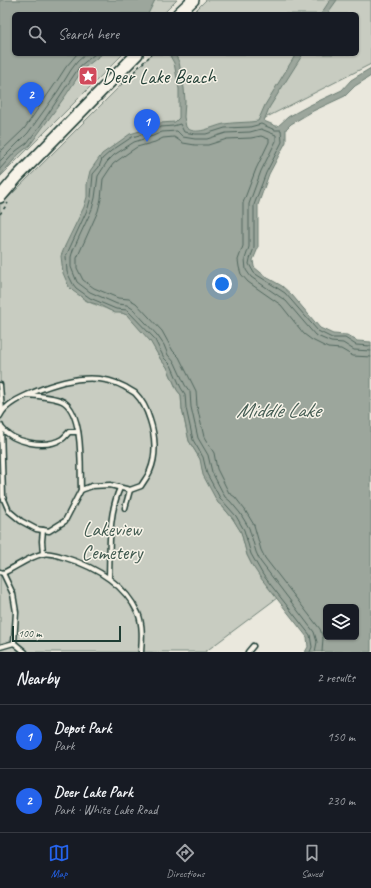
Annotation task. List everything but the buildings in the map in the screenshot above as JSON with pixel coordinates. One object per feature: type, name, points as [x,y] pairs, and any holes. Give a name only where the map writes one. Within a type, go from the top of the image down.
[{"type":"street","points":[[180,12],[192,0]]},
{"type":"street","points":[[0,197],[17,177],[135,56]]},
{"type":"lane","points":[[2,411],[26,395],[68,380],[93,378],[115,382],[135,393],[146,408],[153,428],[155,450],[150,470],[141,486],[130,490],[110,485],[92,486],[81,490]]},
{"type":"lane","points":[[0,385],[2,411],[0,416]]},
{"type":"lane","points":[[0,425],[3,497],[9,511],[21,521],[36,529],[49,531],[65,521],[81,490],[79,439],[76,420],[71,409],[63,401],[26,395]]},
{"type":"lane","points":[[0,425],[6,433],[24,442],[44,445],[62,439],[69,432],[78,432]]},
{"type":"lane","points":[[109,578],[111,522],[114,500],[120,488]]},
{"type":"lane","points":[[125,508],[130,490]]},
{"type":"lane","points":[[43,530],[43,554]]},
{"type":"lane","points":[[14,644],[16,612],[13,594],[2,572],[43,554],[60,556],[78,561],[109,578],[127,597],[138,613],[143,632],[141,652]]},
{"type":"lane","points":[[0,646],[14,644],[25,652]]},
{"type":"lane","points":[[248,652],[253,646]]},
{"type":"green space","points":[[0,0],[177,0],[165,12],[12,12],[12,56],[121,56],[0,177]]},
{"type":"green space","name":"Lakeview Cemetery","points":[[206,0],[371,0],[371,64],[267,117],[65,246],[81,297],[90,303],[127,315],[150,340],[161,360],[167,367],[177,390],[181,395],[182,409],[189,441],[200,459],[216,499],[233,519],[241,532],[247,555],[252,565],[277,598],[205,652],[0,652],[0,205],[150,56],[359,56],[359,12],[194,12]]},
{"type":"water","points":[[0,0],[155,0],[149,12],[12,12],[12,56],[99,56],[83,69],[30,145],[19,154],[0,176]]},
{"type":"water","points":[[330,0],[337,0],[328,12],[322,12]]},
{"type":"water","name":"Middle Lake","points":[[170,56],[176,56],[179,62],[184,88],[184,117],[186,127],[194,131],[204,130],[224,124],[258,121],[265,105],[295,56],[302,56],[269,108],[264,121],[276,126],[288,117],[308,106],[342,90],[351,80],[371,68],[371,76],[355,86],[345,96],[313,111],[291,124],[286,129],[286,142],[269,174],[258,205],[258,248],[253,260],[254,267],[266,277],[282,286],[292,295],[320,328],[333,334],[347,335],[357,341],[371,342],[371,652],[305,652],[308,647],[307,637],[252,565],[247,555],[241,532],[233,519],[218,503],[203,475],[200,459],[189,441],[182,409],[181,395],[177,390],[167,367],[150,341],[127,315],[115,313],[100,305],[89,302],[69,287],[63,273],[61,256],[84,207],[87,197],[87,184],[90,171],[102,154],[130,134],[150,128],[160,123],[175,122],[179,118],[179,89],[174,63]]},
{"type":"place","name":"Deer Lake Beach","points":[[88,76]]},
{"type":"place","name":"Deer Lake Park","points":[[31,115]]},
{"type":"place","name":"Depot Park","points":[[147,142]]}]
